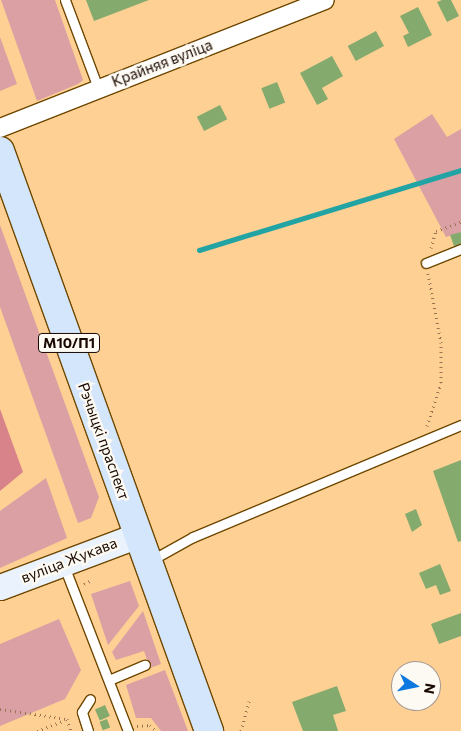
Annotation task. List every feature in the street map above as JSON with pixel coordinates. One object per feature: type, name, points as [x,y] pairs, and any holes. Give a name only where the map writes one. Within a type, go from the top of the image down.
[{"type":"main road","name":"Рэчыцкі праспект","points":[[0,151],[209,731]]},
{"type":"street","name":"Крайняя вуліца","points":[[0,128],[324,0]]},
{"type":"street","name":"вуліца Жукава","points":[[0,587],[62,562],[138,535]]},
{"type":"lane","points":[[65,0],[98,88]]},
{"type":"lane","points":[[426,263],[461,249]]},
{"type":"lane","points":[[148,561],[192,537],[461,425]]},
{"type":"lane","points":[[62,562],[128,731]]},
{"type":"lane","points":[[109,680],[145,665]]},
{"type":"lane","points":[[88,731],[82,712],[90,699]]},
{"type":"path","points":[[420,442],[441,383],[441,343],[426,263],[436,231],[461,222]]},
{"type":"path","points":[[242,731],[249,701]]},
{"type":"path","points":[[0,709],[66,719],[71,731]]},
{"type":"path","points":[[142,723],[156,731]]},
{"type":"shaded area","points":[[1,0],[55,0],[83,80],[78,84],[37,101]]},
{"type":"shaded area","points":[[0,37],[17,84],[0,91]]},
{"type":"shaded area","points":[[432,114],[447,137],[461,129],[461,232],[446,237],[394,139]]},
{"type":"shaded area","points":[[0,225],[99,497],[91,518],[78,523],[0,307]]},
{"type":"shaded area","points":[[0,409],[23,472],[0,491]]},
{"type":"shaded area","points":[[46,478],[67,538],[0,568],[0,511]]},
{"type":"shaded area","points":[[130,581],[139,606],[108,645],[91,594]]},
{"type":"shaded area","points":[[143,611],[161,664],[150,668],[144,651],[116,660],[112,652]]},
{"type":"shaded area","points":[[59,619],[81,670],[65,699],[0,726],[0,644]]},
{"type":"shaded area","points":[[165,670],[188,731],[161,731],[151,718],[136,718],[126,685]]},
{"type":"building","points":[[86,0],[149,0],[94,21]]},
{"type":"building","points":[[451,0],[459,16],[447,22],[437,2]]},
{"type":"building","points":[[418,7],[432,35],[408,47],[403,36],[409,33],[400,16]]},
{"type":"building","points":[[376,31],[384,46],[356,61],[348,46]]},
{"type":"building","points":[[332,56],[343,76],[322,88],[328,99],[317,105],[300,73]]},
{"type":"building","points":[[277,82],[285,102],[269,109],[261,88]]},
{"type":"building","points":[[220,105],[227,119],[204,131],[197,117]]},
{"type":"building","points":[[461,232],[461,244],[454,246],[450,235]]},
{"type":"building","points":[[461,460],[461,541],[458,542],[433,471]]},
{"type":"building","points":[[416,509],[422,525],[412,532],[405,514]]},
{"type":"building","points":[[440,564],[451,591],[440,595],[436,585],[426,589],[419,573]]},
{"type":"building","points":[[461,613],[461,636],[439,644],[431,624]]},
{"type":"building","points":[[337,686],[346,711],[333,715],[338,731],[303,731],[292,702]]},
{"type":"building","points":[[105,705],[110,716],[100,720],[95,709]]},
{"type":"building","points":[[107,719],[110,727],[103,730],[100,722]]},
{"type":"waterway","points":[[199,250],[461,170]]}]
